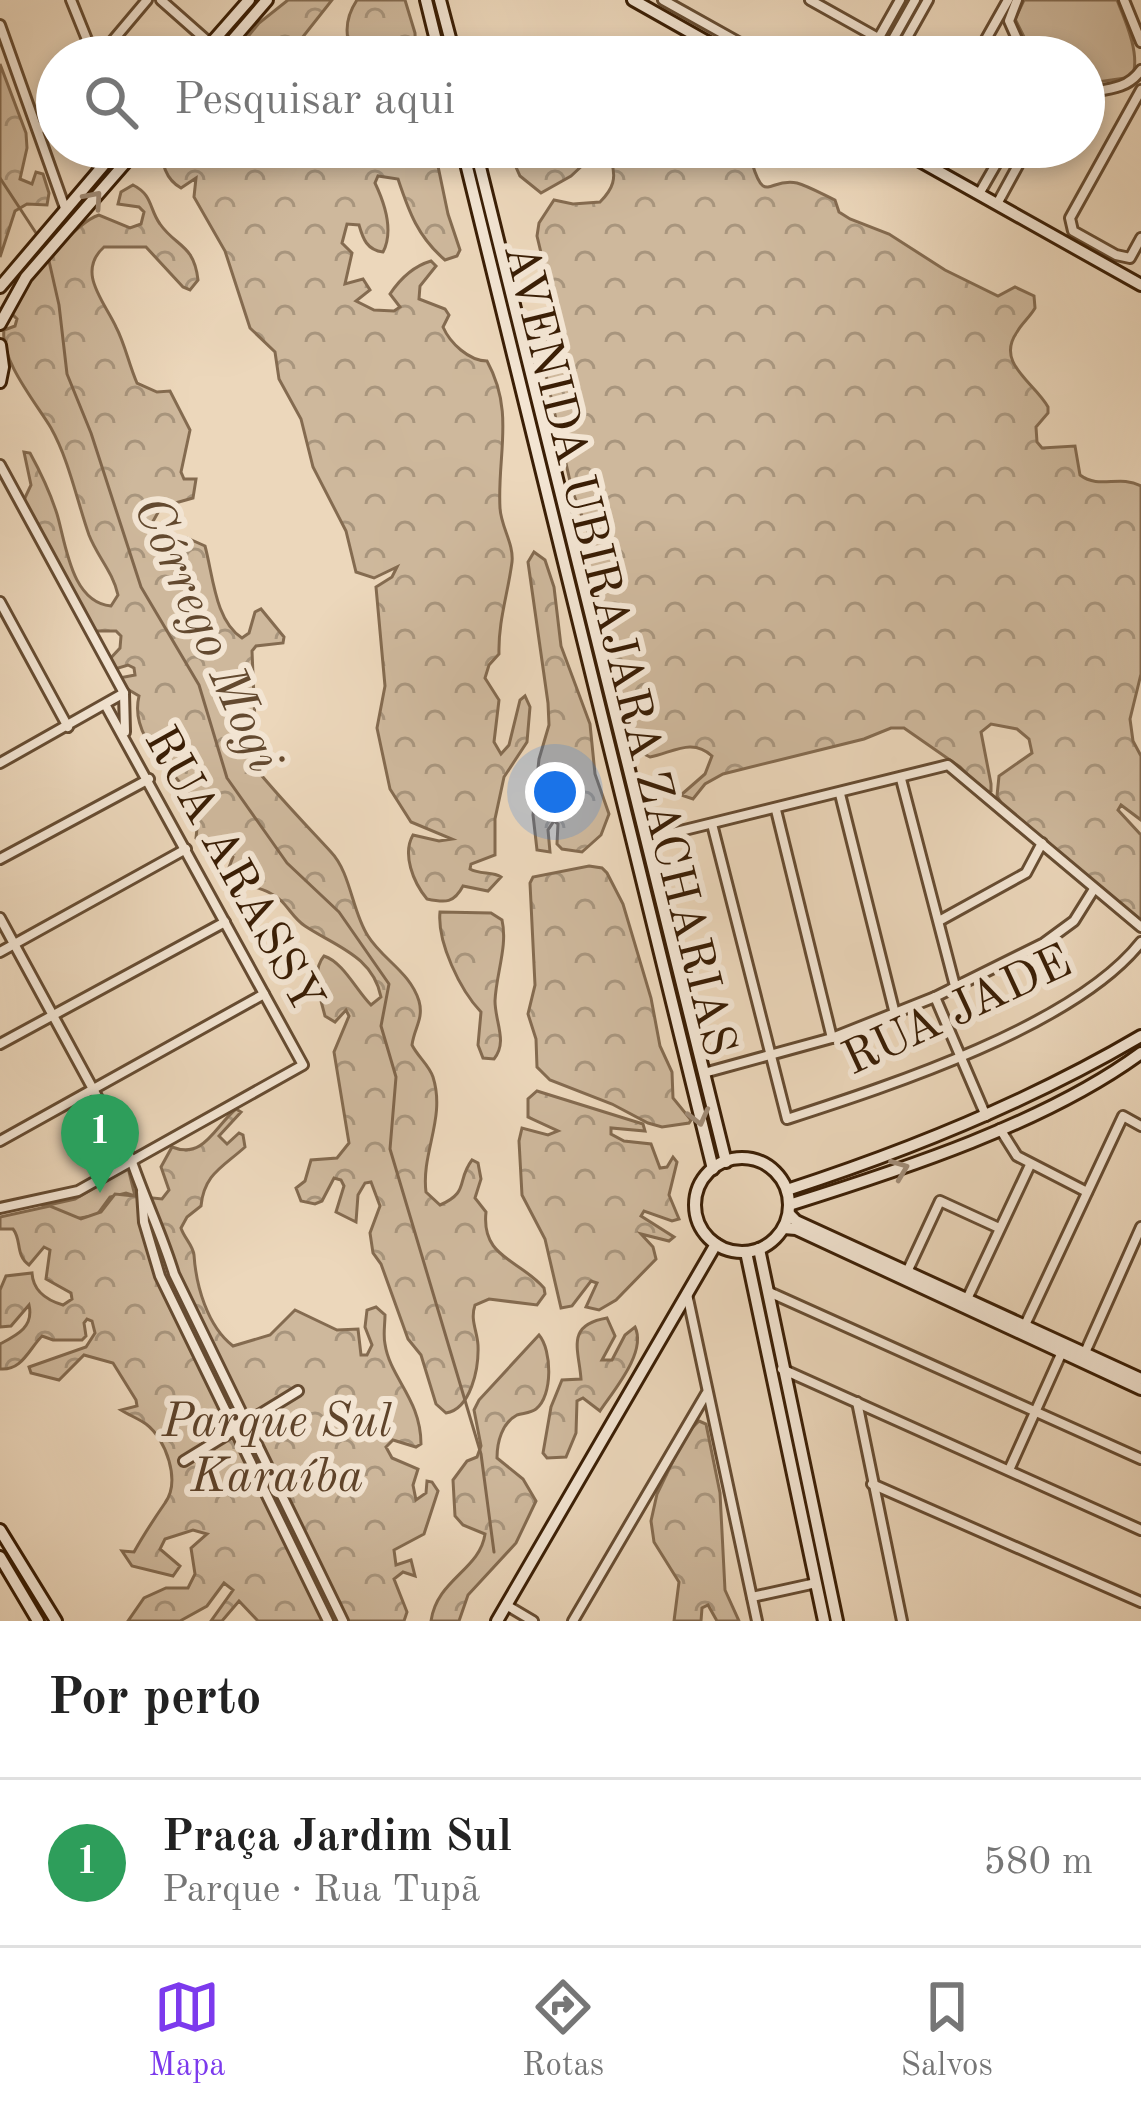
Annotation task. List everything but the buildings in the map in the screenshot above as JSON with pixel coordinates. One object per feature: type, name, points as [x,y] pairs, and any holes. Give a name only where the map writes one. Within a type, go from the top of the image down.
[{"type":"main road","points":[[226,36],[249,0]]},
{"type":"main road","points":[[231,36],[267,0]]},
{"type":"main road","points":[[426,0],[435,36]]},
{"type":"main road","points":[[440,0],[449,36]]},
{"type":"main road","points":[[633,0],[697,36]]},
{"type":"main road","points":[[0,287],[100,168]]},
{"type":"main road","points":[[0,324],[8,302],[45,254],[121,168]]},
{"type":"main road","name":"AVENIDA UBIRAJARA ZACHARIAS","points":[[467,168],[713,1169]]},
{"type":"main road","name":"AVENIDA UBIRAJARA ZACHARIAS","points":[[481,168],[726,1162]]},
{"type":"main road","points":[[933,168],[1141,285]]},
{"type":"main road","points":[[0,345],[0,382]]},
{"type":"main road","points":[[787,1190],[940,1137],[1141,1036]]},
{"type":"main road","points":[[789,1210],[1000,1129],[1141,1053]]},
{"type":"main road","points":[[1038,1091],[1046,1101],[1041,1109]]},
{"type":"main road","points":[[940,1137],[945,1151]]},
{"type":"main road","points":[[726,1162],[762,1163],[787,1190],[784,1228],[752,1251],[716,1244],[702,1229],[696,1210],[698,1190],[713,1169],[726,1162]]},
{"type":"main road","points":[[789,1210],[796,1221],[906,1275]]},
{"type":"main road","points":[[784,1228],[906,1275],[1064,1350],[1141,1379]]},
{"type":"main road","points":[[497,1621],[716,1244]]},
{"type":"main road","points":[[752,1251],[767,1292],[824,1621]]},
{"type":"main road","points":[[752,1251],[837,1621]]},
{"type":"main road","points":[[966,1302],[1025,1325],[1064,1350]]},
{"type":"main road","points":[[1083,1358],[1141,1389]]},
{"type":"main road","points":[[0,1529],[56,1621]]},
{"type":"main road","points":[[0,1557],[38,1621]]},
{"type":"street","points":[[71,0],[87,36]]},
{"type":"street","points":[[115,36],[147,0]]},
{"type":"street","points":[[161,0],[200,36]]},
{"type":"street","points":[[664,0],[728,36]]},
{"type":"street","points":[[810,0],[874,36]]},
{"type":"street","points":[[879,36],[900,0]]},
{"type":"street","points":[[895,36],[915,0]]},
{"type":"street","points":[[908,36],[928,0]]},
{"type":"street","points":[[988,36],[1012,0]]},
{"type":"street","points":[[1012,0],[1009,21],[1016,36]]},
{"type":"street","points":[[1124,0],[1141,42]]},
{"type":"street","points":[[996,22],[1011,26]]},
{"type":"street","points":[[0,25],[36,122]]},
{"type":"street","points":[[1105,90],[1135,79],[1141,70]]},
{"type":"street","points":[[1118,88],[1132,104]]},
{"type":"street","points":[[1105,154],[1141,90]]},
{"type":"street","points":[[52,168],[65,208]]},
{"type":"street","points":[[980,194],[995,168]]},
{"type":"street","points":[[997,204],[1016,168]]},
{"type":"street","points":[[1097,168],[1070,218],[1073,231],[1130,257],[1141,238]]},
{"type":"street","points":[[0,466],[124,693],[125,737]]},
{"type":"street","points":[[0,602],[68,727]]},
{"type":"street","points":[[1,761],[124,693]]},
{"type":"street","name":"RUA ARASSY","points":[[106,706],[303,1065],[131,1159]]},
{"type":"street","points":[[648,839],[948,765],[1141,927]]},
{"type":"street","points":[[901,778],[955,986]]},
{"type":"street","points":[[0,859],[149,779]]},
{"type":"street","points":[[839,794],[895,1014]]},
{"type":"street","points":[[776,810],[832,1038]]},
{"type":"street","points":[[712,824],[769,1056]]},
{"type":"street","points":[[939,922],[1026,873],[1042,843]]},
{"type":"street","points":[[0,952],[186,849]]},
{"type":"street","points":[[704,1073],[832,1038],[935,997],[1044,943],[1074,921],[1094,889]]},
{"type":"street","points":[[0,918],[131,1159],[159,1222],[174,1274],[343,1621]]},
{"type":"street","points":[[0,1044],[225,922]]},
{"type":"street","name":"RUA JADE","points":[[769,1056],[787,1119],[959,1057],[1107,978],[1141,942]]},
{"type":"street","points":[[0,1141],[264,994]]},
{"type":"street","points":[[935,997],[986,1116]]},
{"type":"street","points":[[1025,1325],[1123,1116],[1141,1126]]},
{"type":"street","points":[[1000,1129],[1017,1156],[1087,1192]]},
{"type":"street","points":[[0,1208],[78,1191],[131,1159]]},
{"type":"street","points":[[966,1302],[1030,1165]]},
{"type":"street","points":[[142,1191],[144,1222],[160,1276],[328,1621]]},
{"type":"street","points":[[906,1275],[940,1201],[999,1228]]},
{"type":"street","points":[[1083,1358],[1141,1227]]},
{"type":"street","points":[[686,1292],[757,1621]]},
{"type":"street","points":[[767,1292],[1141,1459]]},
{"type":"street","points":[[1009,1470],[1064,1350]]},
{"type":"street","points":[[778,1369],[1141,1530]]},
{"type":"street","points":[[184,1461],[298,1390]]},
{"type":"street","points":[[573,1621],[707,1393]]},
{"type":"street","points":[[857,1401],[902,1621]]},
{"type":"street","points":[[872,1484],[1141,1602]]},
{"type":"street","points":[[752,1597],[816,1583]]},
{"type":"street","points":[[506,1605],[533,1621]]},
{"type":"green space","points":[[288,0],[332,0],[304,36],[248,36]]},
{"type":"green space","points":[[357,0],[405,0],[415,36],[348,36]]},
{"type":"green space","points":[[1024,0],[1117,0],[1134,49],[1132,77],[1105,81],[1105,36],[1024,36],[1015,19]]},
{"type":"green space","points":[[0,64],[26,133],[20,179],[32,184],[36,172],[43,174],[49,193],[47,205],[27,204],[15,211],[0,257]]},
{"type":"green space","points":[[438,168],[460,250],[457,256],[445,260],[421,233],[398,179],[378,176],[375,183],[388,226],[383,252],[366,243],[359,225],[347,224],[342,243],[352,253],[345,284],[363,279],[370,290],[356,301],[374,310],[400,307],[390,294],[408,274],[431,261],[436,266],[420,286],[419,299],[445,309],[449,315],[443,327],[446,333],[467,354],[487,361],[500,398],[500,508],[512,562],[499,654],[485,678],[499,700],[494,742],[501,754],[509,745],[520,700],[525,696],[530,707],[527,742],[504,777],[495,819],[495,855],[471,864],[474,871],[501,877],[488,891],[463,886],[449,900],[427,899],[414,876],[409,859],[413,835],[452,839],[411,822],[390,789],[377,728],[385,686],[376,587],[392,577],[397,567],[374,578],[356,572],[346,531],[313,467],[301,419],[279,379],[275,352],[250,328],[225,251],[194,197],[196,178],[181,188],[165,170]]},
{"type":"green space","points":[[516,168],[580,168],[541,193]]},
{"type":"green space","points":[[613,168],[754,168],[765,187],[788,182],[806,186],[835,200],[839,212],[850,219],[889,234],[945,270],[998,296],[1015,287],[1034,296],[1035,308],[1011,343],[1011,353],[1019,372],[1048,407],[1036,427],[1037,442],[1042,448],[1075,446],[1080,475],[1087,479],[1141,486],[1141,674],[1130,719],[1141,756],[1141,820],[1121,805],[1118,810],[1141,835],[1141,922],[1005,809],[997,796],[999,776],[1032,753],[1029,739],[1017,729],[991,724],[981,732],[991,784],[991,791],[984,792],[960,767],[904,728],[723,774],[705,784],[693,799],[681,795],[705,774],[712,756],[689,747],[650,757],[632,748],[618,675],[583,574],[589,535],[572,490],[544,366],[553,303],[537,236],[539,223],[554,200],[600,202]]},
{"type":"green space","points":[[133,185],[147,198],[166,232],[188,253],[198,280],[190,290],[183,287],[146,247],[104,247],[92,266],[95,287],[137,383],[157,392],[170,391],[190,430],[181,472],[184,479],[196,479],[193,498],[161,507],[151,525],[161,542],[187,538],[205,546],[221,609],[242,638],[261,609],[284,637],[283,643],[256,646],[252,651],[257,770],[338,861],[368,936],[409,982],[419,1001],[420,1018],[412,1045],[431,1073],[437,1107],[426,1192],[440,1205],[449,1200],[459,1191],[472,1160],[478,1163],[481,1179],[475,1198],[486,1212],[489,1239],[544,1288],[537,1305],[489,1299],[475,1305],[475,1376],[462,1404],[446,1413],[436,1404],[421,1355],[408,1339],[373,1253],[370,1233],[380,1206],[371,1182],[358,1195],[356,1222],[336,1212],[344,1186],[341,1180],[334,1178],[322,1201],[315,1204],[301,1201],[296,1188],[305,1181],[311,1160],[337,1158],[349,1143],[334,1052],[349,1016],[346,1010],[335,1022],[325,1016],[318,984],[320,962],[324,956],[337,964],[371,1005],[381,997],[377,983],[361,962],[300,922],[276,896],[233,876],[228,870],[233,857],[229,852],[208,848],[196,838],[199,809],[148,742],[141,728],[139,696],[119,678],[135,675],[134,668],[115,669],[108,661],[120,648],[121,636],[116,631],[94,631],[23,502],[31,485],[24,452],[30,453],[48,490],[79,583],[98,602],[111,606],[118,595],[116,587],[89,535],[57,440],[13,368],[4,330],[15,326],[17,319],[8,310],[25,287],[88,220],[99,215],[130,228],[141,224],[144,212],[139,207],[118,204],[121,192]]},
{"type":"green space","points":[[534,552],[545,560],[554,587],[561,646],[590,724],[595,774],[609,814],[601,835],[582,852],[557,844],[554,821],[548,830],[550,852],[537,850],[533,815],[539,759],[549,725],[528,562]]},
{"type":"green space","points":[[589,866],[607,873],[623,904],[660,1046],[672,1072],[673,1098],[689,1123],[662,1127],[648,1123],[550,1080],[537,1067],[536,1039],[528,1014],[535,985],[530,883],[533,877]]},
{"type":"green space","points":[[440,912],[491,913],[502,920],[504,940],[495,1001],[500,1039],[494,1059],[483,1058],[478,1045],[481,1012],[452,965]]},
{"type":"green space","points":[[537,1091],[643,1124],[645,1131],[611,1128],[611,1134],[624,1141],[651,1144],[660,1168],[667,1167],[673,1157],[677,1162],[669,1195],[679,1219],[644,1211],[641,1216],[674,1237],[669,1241],[641,1234],[653,1247],[656,1259],[616,1300],[599,1310],[586,1307],[597,1283],[591,1281],[572,1306],[561,1308],[545,1239],[522,1195],[522,1128],[548,1135],[558,1131],[528,1117],[528,1099]]},
{"type":"green space","name":"Parque Sul Karaíba","points":[[236,1109],[241,1112],[219,1136],[227,1144],[239,1133],[245,1147],[210,1179],[201,1206],[181,1228],[193,1251],[200,1292],[216,1328],[233,1346],[270,1335],[295,1310],[337,1330],[358,1329],[361,1355],[367,1355],[372,1345],[365,1327],[367,1310],[376,1307],[385,1315],[388,1356],[416,1414],[421,1444],[416,1447],[393,1440],[386,1447],[392,1458],[418,1469],[413,1485],[416,1500],[426,1493],[427,1481],[438,1491],[424,1534],[394,1550],[396,1565],[411,1560],[415,1576],[403,1572],[394,1579],[407,1612],[404,1621],[258,1621],[239,1601],[222,1621],[211,1621],[233,1590],[224,1583],[207,1606],[180,1621],[128,1621],[144,1598],[166,1588],[188,1588],[195,1574],[191,1548],[207,1534],[193,1530],[165,1539],[160,1549],[180,1566],[173,1576],[132,1566],[122,1551],[134,1552],[170,1494],[165,1450],[146,1424],[121,1410],[137,1406],[136,1400],[113,1363],[84,1355],[59,1380],[31,1373],[29,1367],[86,1347],[95,1333],[92,1321],[84,1323],[82,1340],[42,1336],[20,1363],[0,1369],[0,1344],[23,1329],[30,1313],[29,1305],[11,1326],[0,1327],[0,1290],[6,1276],[32,1273],[46,1297],[63,1305],[72,1299],[71,1293],[46,1279],[50,1250],[44,1247],[29,1265],[13,1229],[0,1229],[0,1217],[50,1206],[81,1219],[101,1212],[115,1194],[162,1199],[169,1190],[161,1167],[172,1147],[183,1150],[201,1145]]},
{"type":"green space","points":[[128,1168],[135,1196],[110,1197],[97,1215],[75,1219],[44,1206],[75,1199]]},
{"type":"green space","points":[[607,1318],[615,1336],[602,1360],[612,1360],[625,1335],[635,1327],[638,1337],[633,1359],[600,1411],[583,1398],[577,1401],[576,1433],[566,1457],[547,1458],[543,1453],[551,1407],[562,1380],[581,1379],[580,1333],[594,1321]]},
{"type":"green space","points":[[539,1335],[548,1362],[542,1403],[508,1423],[499,1439],[497,1458],[523,1479],[536,1501],[516,1543],[468,1595],[459,1621],[431,1621],[441,1595],[475,1557],[485,1534],[463,1525],[455,1516],[453,1480],[467,1461],[477,1457],[481,1446],[474,1410]]},
{"type":"green space","points":[[699,1421],[706,1424],[720,1493],[725,1590],[739,1621],[717,1621],[708,1605],[702,1608],[701,1621],[674,1621],[679,1582],[654,1542],[651,1521],[657,1494],[686,1434]]},
{"type":"waterway","name":"Córrego Mogi","points":[[0,178],[36,233]]},
{"type":"waterway","name":"Córrego Mogi","points":[[49,261],[67,374],[141,587],[199,685],[227,778],[287,863],[339,912],[389,984],[381,1026],[396,1077],[390,1149],[481,1454],[494,1552]]},
{"type":"place","name":"Praça Jardim Sul","points":[[100,1193]]}]
